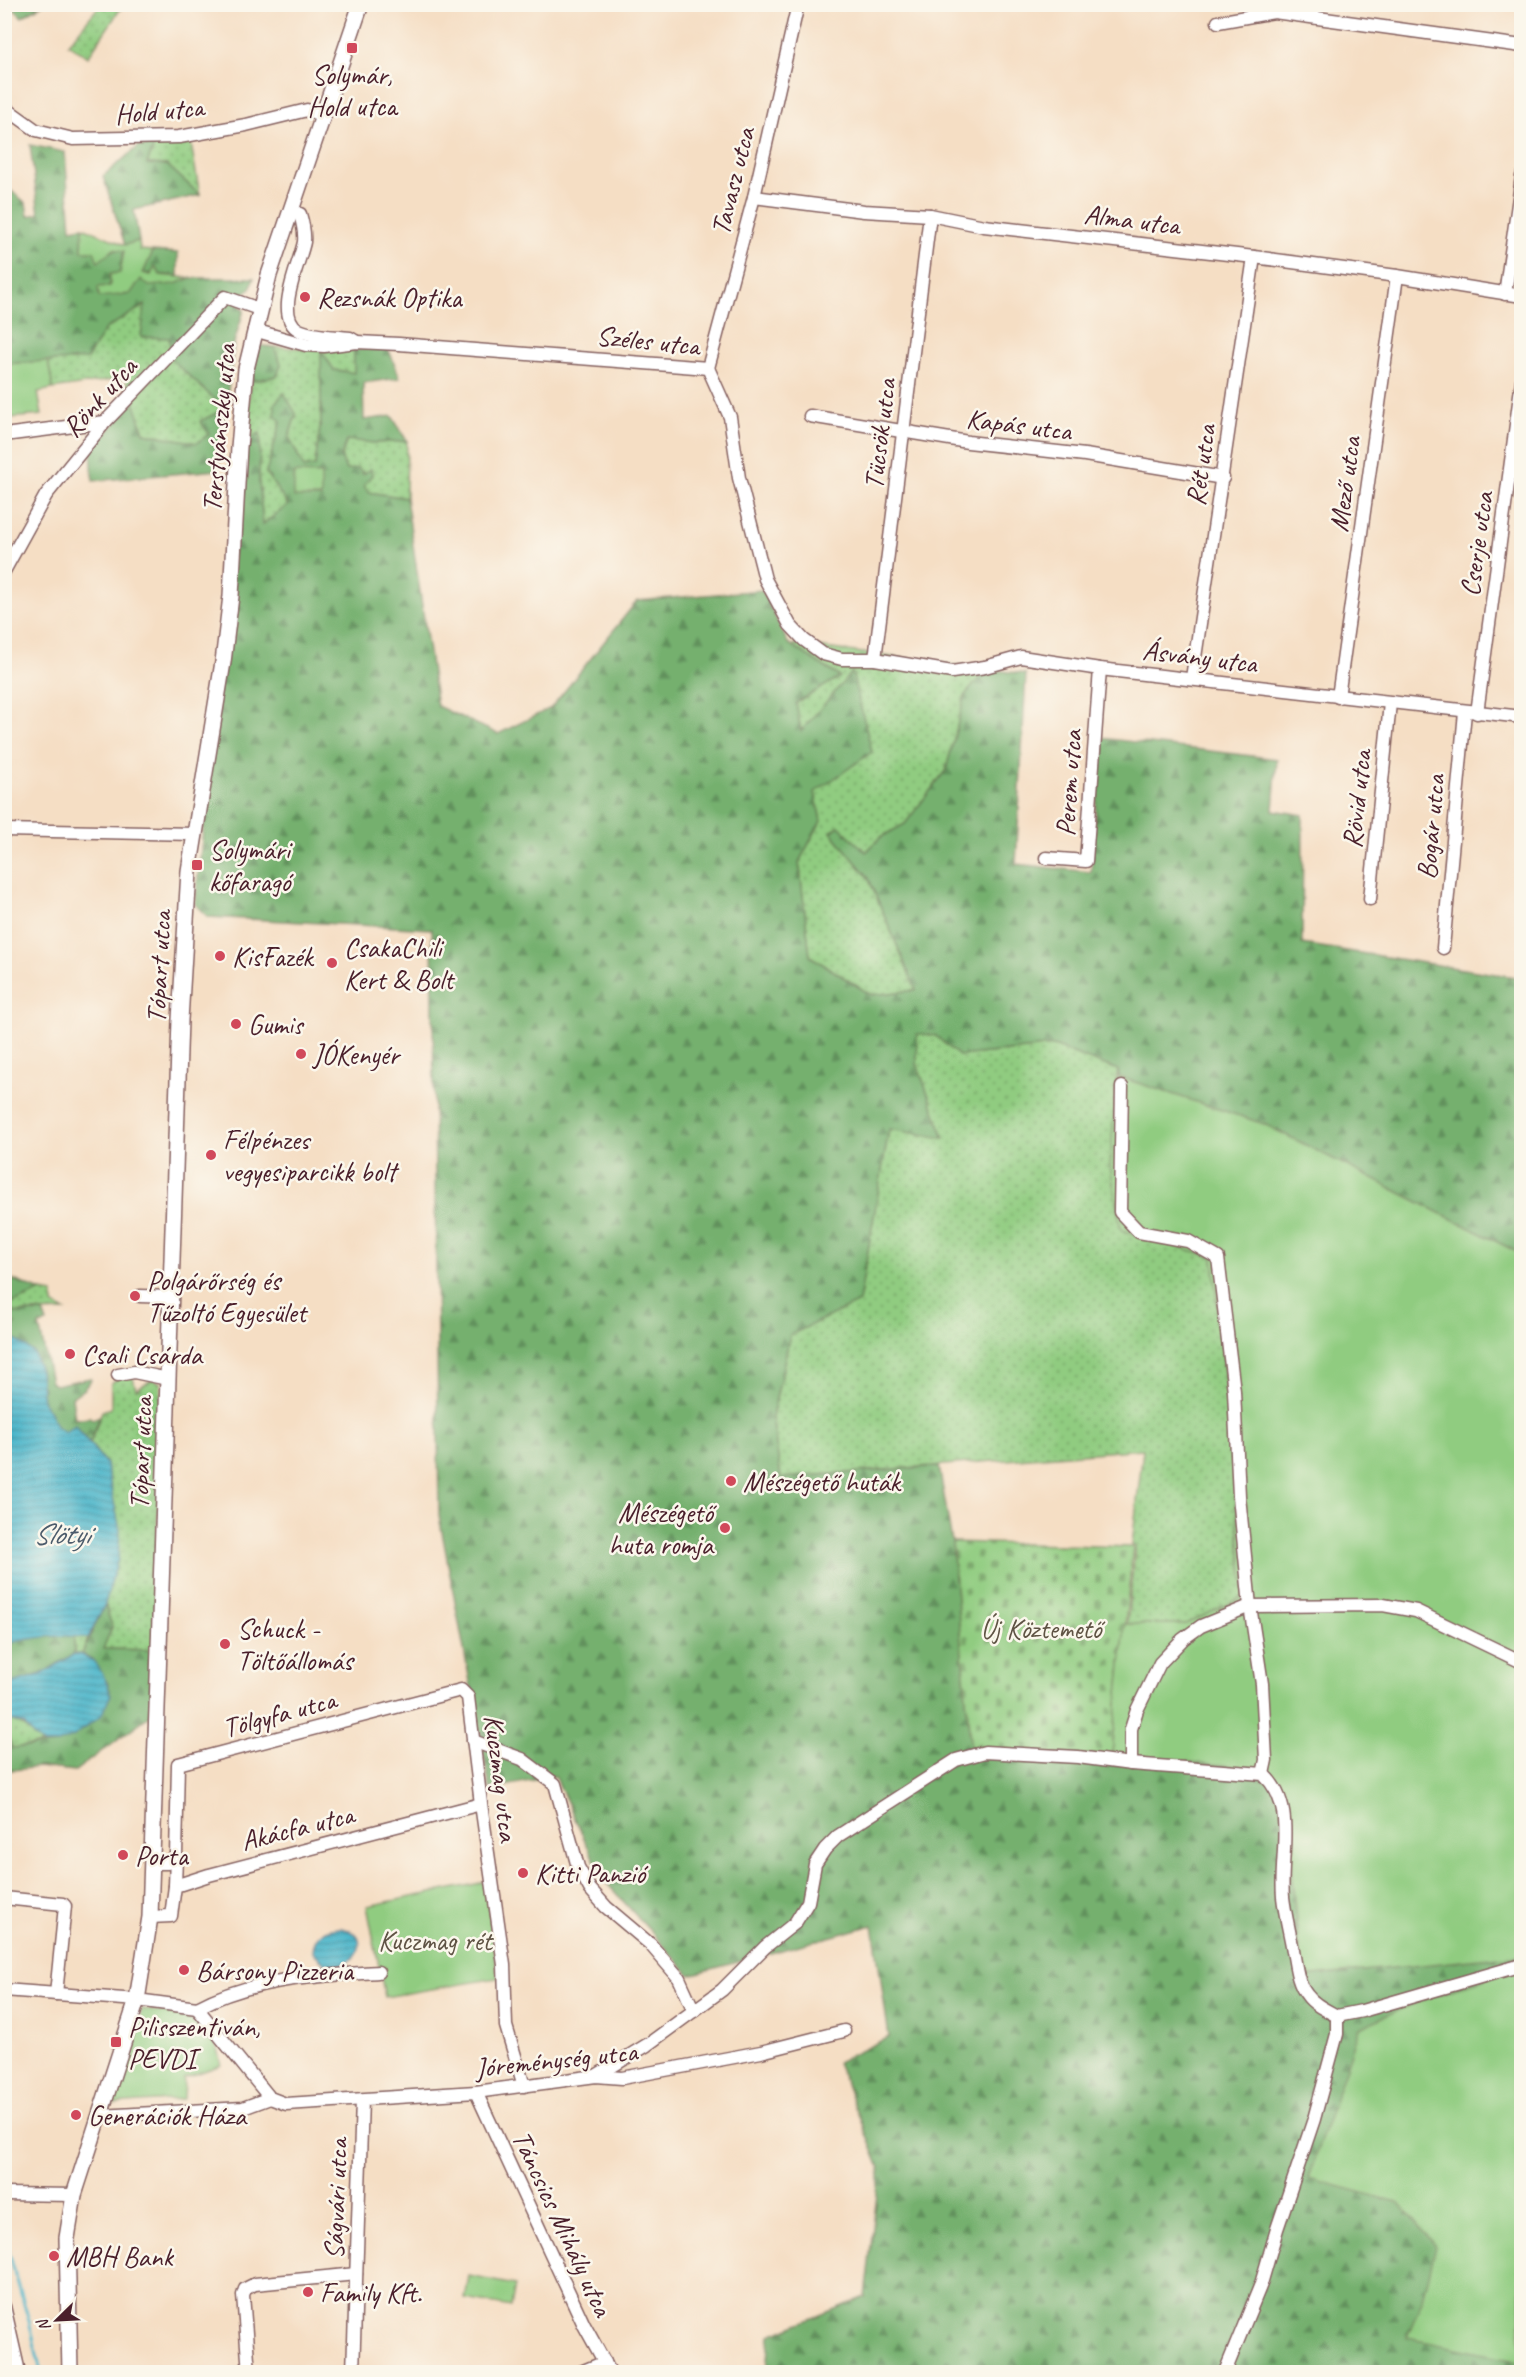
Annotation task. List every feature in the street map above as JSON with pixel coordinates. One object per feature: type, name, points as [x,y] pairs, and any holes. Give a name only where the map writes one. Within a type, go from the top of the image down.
[{"type":"main road","name":"Terstyánszky utca","points":[[189,871],[223,662],[231,596],[243,390],[254,330],[290,211],[362,4]]},
{"type":"main road","name":"Tópart utca","points":[[70,2373],[67,2238],[74,2195],[137,2000],[150,1917],[180,1020],[189,871]]},
{"type":"street","name":"Tavasz utca","points":[[708,368],[754,197],[798,4]]},
{"type":"street","points":[[1218,22],[1274,12],[1521,46]]},
{"type":"street","name":"Hold utca","points":[[4,107],[36,130],[73,139],[179,137],[246,125],[307,110],[323,116]]},
{"type":"street","points":[[1505,294],[1521,176]]},
{"type":"street","name":"Alma utca","points":[[754,197],[864,212],[930,215],[984,226],[1397,276],[1521,296]]},
{"type":"street","points":[[290,211],[300,214],[304,231],[304,243],[289,295],[288,312],[292,325],[315,334],[350,338],[357,342]]},
{"type":"street","name":"Tücsök utca","points":[[876,659],[930,215]]},
{"type":"street","name":"Rét utca","points":[[1192,678],[1254,258]]},
{"type":"street","name":"Mező utca","points":[[1338,697],[1397,276]]},
{"type":"street","name":"Rönk utca","points":[[4,571],[46,495],[105,422],[225,297],[259,309]]},
{"type":"street","name":"Széles utca","points":[[254,330],[306,345],[339,346],[357,342],[535,353],[708,368],[730,417],[739,478],[765,579],[790,625],[804,640],[823,654],[842,659],[876,659]]},
{"type":"street","name":"Cserje utca","points":[[1471,713],[1521,380]]},
{"type":"street","name":"Kapás utca","points":[[810,416],[968,442],[1085,455],[1223,478]]},
{"type":"street","points":[[4,435],[105,422]]},
{"type":"street","name":"Ásvány utca","points":[[876,659],[952,672],[985,667],[1022,657],[1101,669],[1521,717]]},
{"type":"street","name":"Perem utca","points":[[1046,858],[1086,861],[1101,669]]},
{"type":"street","name":"Rövid utca","points":[[1370,899],[1390,703]]},
{"type":"street","name":"Bogár utca","points":[[1443,948],[1471,713]]},
{"type":"street","points":[[4,830],[194,834]]},
{"type":"street","points":[[1122,1087],[1120,1212],[1139,1232],[1188,1241],[1218,1258],[1234,1391],[1239,1496],[1262,1684],[1266,1760],[1263,1774]]},
{"type":"street","points":[[140,1296],[171,1297]]},
{"type":"street","points":[[118,1375],[134,1372],[168,1379]]},
{"type":"street","points":[[1131,1764],[1131,1729],[1137,1710],[1160,1663],[1183,1638],[1201,1626],[1251,1606],[1383,1605],[1416,1611],[1521,1662]]},
{"type":"street","name":"Kuczmag utca","points":[[461,1690],[468,1697],[504,1965],[506,2026],[524,2086]]},
{"type":"street","name":"Tölgyfa utca","points":[[176,1856],[178,1764],[461,1690]]},
{"type":"street","points":[[473,1741],[522,1759],[555,1784],[578,1867],[590,1889],[606,1907],[650,1944],[679,1978],[694,2011]]},
{"type":"street","points":[[596,2076],[647,2045],[722,1990],[749,1962],[795,1923],[808,1902],[815,1864],[838,1836],[956,1760],[985,1752],[1078,1757],[1131,1764],[1263,1774],[1271,1781],[1282,1801],[1285,1828],[1283,1899],[1300,1984],[1313,2002],[1337,2016],[1362,2011],[1521,1965]]},
{"type":"street","name":"Akácfa utca","points":[[175,1886],[209,1875],[481,1804]]},
{"type":"street","points":[[153,1863],[168,1863],[176,1856]]},
{"type":"street","points":[[150,1917],[171,1916],[176,1856]]},
{"type":"street","points":[[4,1898],[65,1906],[56,1994]]},
{"type":"street","points":[[4,1990],[137,2000],[197,2008],[217,1998],[282,1980],[378,1972]]},
{"type":"street","points":[[100,2116],[243,2108],[270,2098],[197,2008]]},
{"type":"street","points":[[1225,2373],[1261,2284],[1276,2229],[1314,2119],[1337,2034],[1337,2016]]},
{"type":"street","name":"Jóreménység utca","points":[[270,2098],[285,2104],[362,2100],[476,2092],[596,2076],[622,2078],[761,2052],[844,2031]]},
{"type":"street","name":"Táncsics Mihály utca","points":[[476,2092],[584,2325],[608,2368]]},
{"type":"street","name":"Ságvári utca","points":[[353,2373],[362,2100]]},
{"type":"street","points":[[4,2194],[74,2195]]},
{"type":"street","points":[[249,2373],[243,2295],[245,2289],[255,2284],[356,2274]]},
{"type":"street","points":[[4,2306],[19,2373]]},
{"type":"street","points":[[581,2373],[608,2368]]},
{"type":"green space","points":[[10,5],[42,5],[22,17]]},
{"type":"green space","points":[[100,5],[123,5],[88,57],[68,44]]},
{"type":"green space","points":[[190,138],[200,195],[167,165],[147,164],[154,145]]},
{"type":"green space","points":[[30,145],[65,152],[71,229],[83,227],[82,251],[124,250],[120,273],[99,297],[141,278],[175,284],[190,278],[254,278],[250,290],[232,297],[244,310],[234,343],[218,470],[93,481],[91,451],[134,401],[144,433],[197,443],[209,434],[200,421],[225,409],[172,360],[169,338],[141,337],[145,305],[105,329],[87,359],[5,364],[5,186],[26,203],[28,216],[39,214]]},
{"type":"green space","points":[[154,145],[147,164],[167,165],[200,195],[134,210],[139,241],[125,245],[103,176],[139,146]]},
{"type":"green space","points":[[83,227],[125,245],[139,241],[140,250],[153,251],[143,273],[151,275],[155,266],[160,275],[190,278],[175,284],[149,286],[141,279],[130,294],[99,297],[98,287],[110,286],[110,274],[120,273],[124,251],[114,249],[98,262],[94,251],[82,251]]},
{"type":"green space","points":[[153,251],[178,253],[178,276],[143,273]]},
{"type":"green space","points":[[145,304],[170,338],[172,360],[225,409],[201,421],[210,434],[197,443],[144,433],[125,378],[53,389],[48,361],[87,359],[105,329]]},
{"type":"green space","points":[[253,345],[274,347],[281,364],[277,376],[251,381]]},
{"type":"green space","points":[[274,347],[354,350],[355,373],[334,370],[322,352],[321,420],[315,466],[304,468],[289,437],[296,414],[284,394],[275,403],[281,421],[266,473],[289,506],[263,524],[259,482],[260,434],[245,441],[251,381],[277,376],[281,364]]},
{"type":"green space","points":[[388,348],[400,378],[363,383],[364,420],[392,416],[407,441],[375,443],[347,440],[341,456],[346,470],[358,468],[363,474],[371,469],[372,475],[364,485],[368,492],[406,498],[437,706],[498,734],[551,708],[637,601],[762,590],[788,643],[840,677],[796,703],[801,731],[852,672],[872,752],[815,792],[821,821],[799,862],[810,956],[871,995],[916,990],[868,877],[831,832],[839,826],[866,852],[881,837],[905,824],[946,770],[965,695],[987,669],[1026,674],[1016,864],[1091,872],[1101,738],[1277,759],[1273,810],[1303,815],[1302,944],[1521,978],[1521,1048],[1515,1078],[1522,1082],[1521,1254],[1264,1124],[1119,1077],[1118,1070],[1054,1046],[959,1056],[935,1035],[917,1034],[917,1064],[944,1138],[889,1129],[859,1302],[790,1335],[772,1417],[781,1478],[939,1466],[952,1542],[971,1752],[1112,1755],[1253,1768],[1283,1793],[1302,1977],[1521,1955],[1521,2372],[767,2372],[770,2335],[865,2297],[880,2168],[837,2062],[889,2037],[873,1925],[690,1975],[603,1879],[555,1776],[490,1789],[439,1516],[432,929],[208,917],[195,904],[245,441],[260,433],[259,482],[263,524],[288,505],[266,473],[281,421],[275,416],[275,403],[284,393],[296,414],[289,437],[304,468],[315,466],[321,420],[321,350],[334,370],[354,373],[354,350]]},
{"type":"green space","points":[[48,361],[53,389],[38,392],[42,415],[10,418],[5,364]]},
{"type":"green space","points":[[347,440],[375,443],[407,441],[406,498],[368,492],[364,485],[372,475],[370,469],[363,474],[346,470],[341,456]]},
{"type":"green space","points":[[294,473],[321,474],[321,497],[294,497]]},
{"type":"green space","points":[[794,644],[987,671],[965,696],[946,770],[905,824],[881,837],[866,852],[839,827],[831,832],[868,877],[916,990],[871,995],[810,956],[799,862],[821,821],[796,703],[839,676],[794,647]]},
{"type":"green space","points":[[917,1034],[935,1035],[959,1056],[1054,1046],[1118,1070],[1116,1083],[1213,1257],[1245,1597],[1186,1624],[1127,1624],[1135,1547],[1132,1545],[1143,1449],[781,1478],[772,1417],[790,1335],[859,1301],[889,1129],[944,1138],[917,1064]]},
{"type":"green space","points":[[1119,1077],[1264,1124],[1521,1254],[1521,1955],[1302,1977],[1283,1793],[1253,1768],[1112,1755],[1125,1624],[1186,1624],[1245,1596],[1213,1257],[1121,1230],[1110,1166],[1116,1083]]},
{"type":"green space","points":[[4,1276],[41,1291],[9,1305],[9,1313],[43,1312],[47,1323],[39,1325],[51,1382],[55,1385],[90,1378],[91,1380],[84,1389],[72,1397],[75,1419],[90,1417],[93,1419],[100,1416],[90,1443],[75,1425],[65,1433],[56,1426],[43,1402],[40,1371],[34,1353],[11,1336],[15,1324],[5,1330]]},
{"type":"green space","points":[[41,1291],[53,1293],[53,1304],[65,1311],[9,1313],[9,1305]]},
{"type":"green space","points":[[131,1370],[136,1389],[153,1379],[161,1383],[154,1650],[102,1649],[112,1627],[105,1604],[118,1559],[106,1464],[90,1443],[102,1411],[111,1408],[111,1383]]},
{"type":"green space","name":"Új Köztemető","points":[[952,1542],[1133,1547],[1112,1755],[971,1752]]},
{"type":"green space","points":[[105,1604],[112,1627],[103,1649],[154,1650],[150,1715],[75,1771],[39,1767],[5,1771],[4,1725],[12,1748],[56,1744],[108,1684],[92,1659],[82,1654]]},
{"type":"green space","points":[[74,1635],[88,1638],[82,1654],[74,1654]]},
{"type":"green space","points":[[74,1635],[74,1654],[41,1674],[9,1684],[5,1689],[5,1644],[43,1636]]},
{"type":"green space","points":[[4,1719],[22,1725],[43,1744],[12,1748]]},
{"type":"green space","name":"Kuczmag rét","points":[[486,1882],[498,1978],[385,1997],[367,1906]]},
{"type":"green space","points":[[1521,1968],[1521,2361],[1407,2338],[1423,2299],[1436,2246],[1400,2203],[1308,2178],[1359,2029],[1418,2002]]},
{"type":"green space","points":[[142,2009],[188,2016],[216,2045],[221,2065],[184,2078],[183,2099],[113,2104]]},
{"type":"green space","points":[[469,2276],[515,2285],[511,2307],[465,2299]]},
{"type":"water","name":"Slötyi","points":[[11,1336],[34,1353],[40,1371],[43,1402],[56,1426],[65,1432],[75,1425],[106,1464],[120,1530],[118,1559],[105,1604],[88,1638],[57,1636],[5,1644],[4,1337]]},
{"type":"water","points":[[74,1654],[82,1655],[94,1662],[106,1681],[111,1695],[101,1716],[74,1736],[56,1744],[43,1744],[24,1724],[5,1719],[5,1689],[9,1684],[42,1674]]},
{"type":"water","points":[[340,1928],[356,1935],[359,1948],[350,1960],[333,1966],[325,1963],[313,1952],[314,1946],[315,1941],[325,1931]]},
{"type":"waterway","points":[[4,2236],[29,2321],[41,2372]]},
{"type":"place","name":"Solymár, Hold utca","points":[[352,48]]},
{"type":"place","name":"Rezsnák Optika","points":[[305,297]]},
{"type":"place","name":"Solymári kőfaragó","points":[[197,865]]},
{"type":"place","name":"KisFazék","points":[[220,956]]},
{"type":"place","name":"CsakaChili Kert & Bolt","points":[[332,963]]},
{"type":"place","name":"Gumis","points":[[236,1024]]},
{"type":"place","name":"JÓKenyér","points":[[301,1054]]},
{"type":"place","name":"Félpénzes vegyesiparcikk bolt","points":[[211,1155]]},
{"type":"place","name":"Polgárőrség és Tűzoltó Egyesület","points":[[135,1296]]},
{"type":"place","name":"Csali Csárda","points":[[70,1354]]},
{"type":"place","name":"Mészégető huták","points":[[731,1481]]},
{"type":"place","name":"Mészégető huta romja","points":[[725,1528]]},
{"type":"place","name":"Schuck - Töltőállomás","points":[[225,1644]]},
{"type":"place","name":"Porta","points":[[123,1855]]},
{"type":"place","name":"Kitti Panzió","points":[[523,1873]]},
{"type":"place","name":"Bársony Pizzeria","points":[[184,1970]]},
{"type":"place","name":"Pilisszentiván, PEVDI","points":[[116,2042]]},
{"type":"place","name":"Generációk Háza","points":[[76,2115]]},
{"type":"place","name":"MBH Bank","points":[[54,2256]]},
{"type":"place","name":"Family Kft.","points":[[308,2292]]}]
